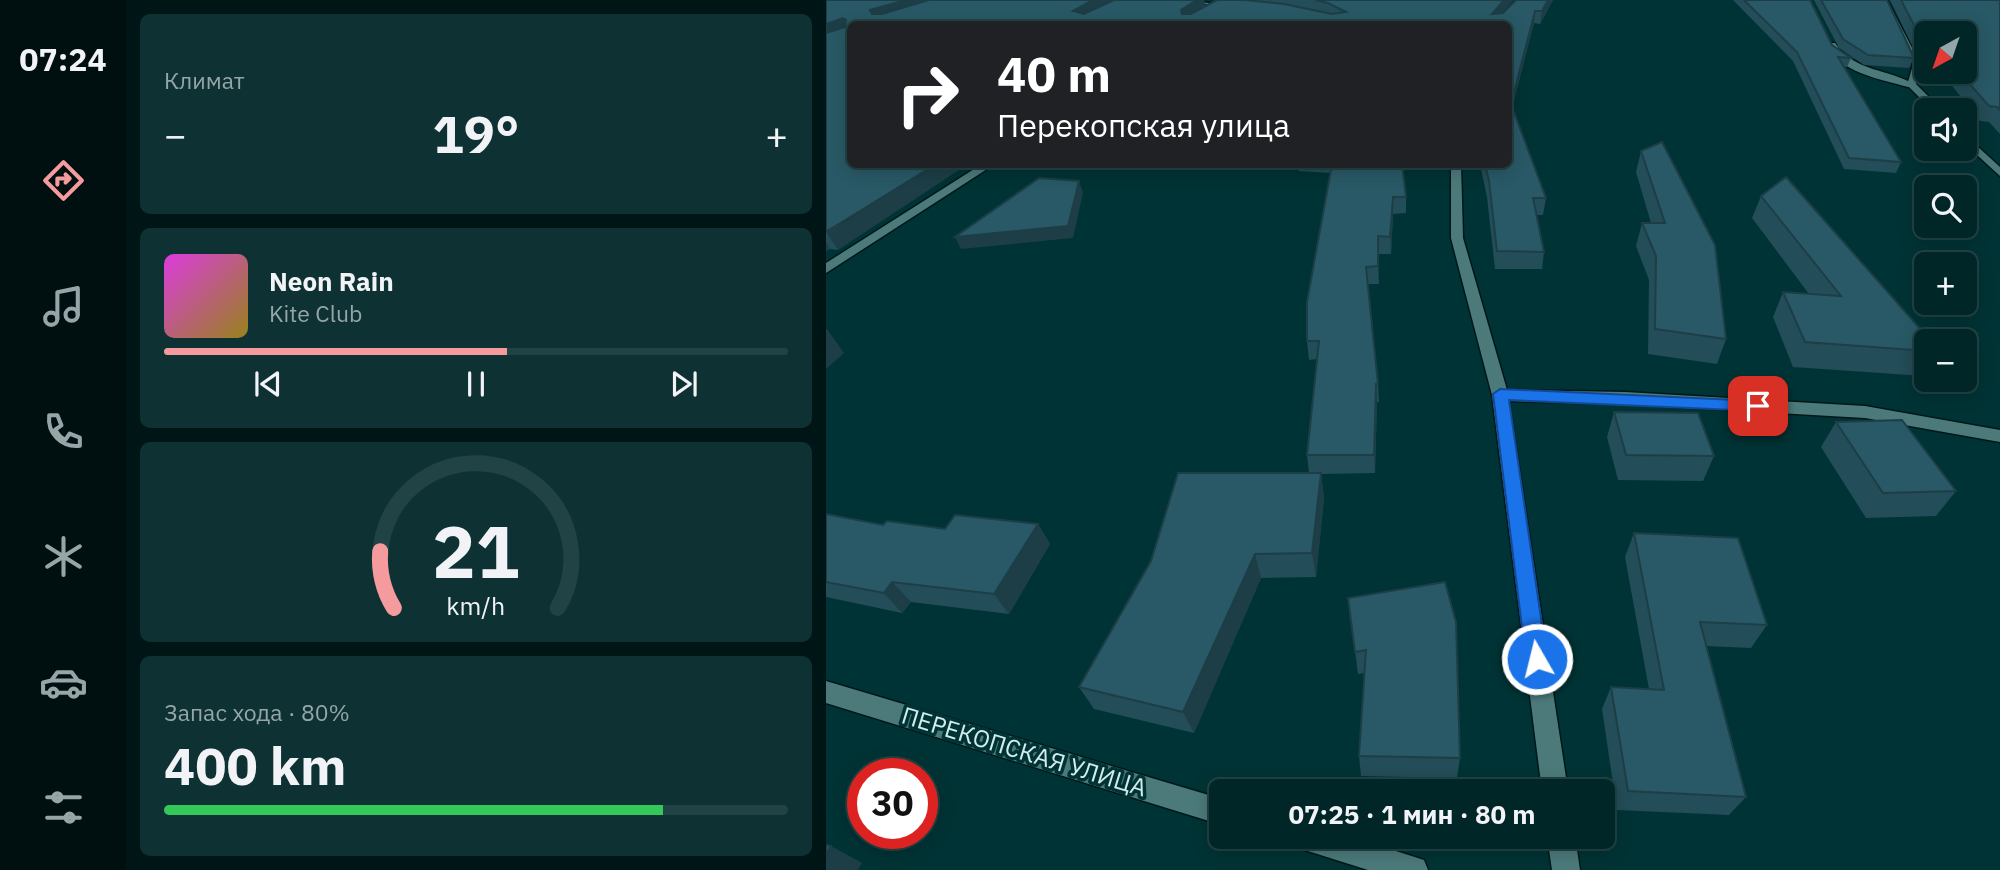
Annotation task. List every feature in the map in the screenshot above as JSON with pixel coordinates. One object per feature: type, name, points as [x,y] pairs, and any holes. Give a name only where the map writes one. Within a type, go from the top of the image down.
[{"type":"street","points":[[1169,0],[1248,7]]},
{"type":"street","points":[[1884,0],[1917,65],[1911,85]]},
{"type":"street","points":[[1211,11],[1222,4]]},
{"type":"street","points":[[1824,31],[1835,51],[1860,69],[1911,85],[1925,98]]},
{"type":"street","points":[[1977,150],[2000,173]]},
{"type":"street","points":[[826,270],[984,168]]},
{"type":"street","points":[[1456,168],[1457,238],[1500,394],[1553,779]]},
{"type":"street","points":[[1500,394],[1625,398],[1865,412],[2000,436]]},
{"type":"street","name":"ПЕРЕКОПСКАЯ УЛИЦА","points":[[826,692],[1209,808]]},
{"type":"street","points":[[1345,849],[1414,870]]},
{"type":"street","points":[[1564,849],[1566,870]]},
{"type":"building","points":[[826,0],[906,0],[870,10],[872,14],[882,14],[929,0],[1093,0],[1073,11],[1084,14],[1114,0],[1197,0],[1181,10],[1182,14],[1191,14],[1217,0],[1245,0],[1284,4],[1332,14],[1346,12],[1315,0],[1504,0],[1492,14],[1503,13],[1516,0],[1548,0],[1542,11],[1535,11],[1512,100],[1512,21],[847,21],[847,168],[930,168],[826,232],[826,33],[845,27],[846,20],[843,18],[826,24]]},
{"type":"building","points":[[1744,0],[1810,0],[1832,45],[1851,58],[1838,57],[1901,162],[1849,158],[1797,52]]},
{"type":"building","points":[[1821,0],[1887,0],[1914,58],[1868,55],[1843,39]]},
{"type":"building","points":[[1901,0],[2000,0],[2000,110],[1989,106],[1970,84],[1978,84],[1978,21],[1914,21],[1914,25]]},
{"type":"building","points":[[1512,107],[1546,198],[1533,198],[1544,252],[1497,251],[1486,168],[1512,168]]},
{"type":"building","points":[[1662,142],[1715,245],[1726,339],[1655,329],[1656,256],[1642,223],[1665,223],[1641,151]]},
{"type":"building","points":[[1331,168],[1402,168],[1406,197],[1393,197],[1390,237],[1378,236],[1378,266],[1366,267],[1378,384],[1374,455],[1307,455],[1319,341],[1307,341],[1307,302]]},
{"type":"building","points":[[1786,177],[1920,329],[1914,329],[1914,350],[1805,342],[1783,292],[1841,296],[1761,196]]},
{"type":"building","points":[[1039,178],[1079,181],[1068,226],[955,237]]},
{"type":"building","points":[[1614,412],[1698,413],[1714,456],[1626,455]]},
{"type":"building","points":[[1902,420],[1956,491],[1883,493],[1836,422]]},
{"type":"building","points":[[1178,473],[1321,473],[1312,553],[1255,554],[1183,712],[1079,687],[1151,561]]},
{"type":"building","points":[[826,514],[883,525],[887,521],[945,529],[955,515],[1038,524],[994,594],[892,582],[884,593],[826,582]]},
{"type":"building","points":[[1634,533],[1738,538],[1767,625],[1700,622],[1746,797],[1628,791],[1611,687],[1664,690]]},
{"type":"building","points":[[1445,582],[1456,622],[1460,758],[1359,756],[1366,650],[1355,652],[1348,598]]},
{"type":"route","points":[[1537,659],[1500,394],[1758,406]]}]
